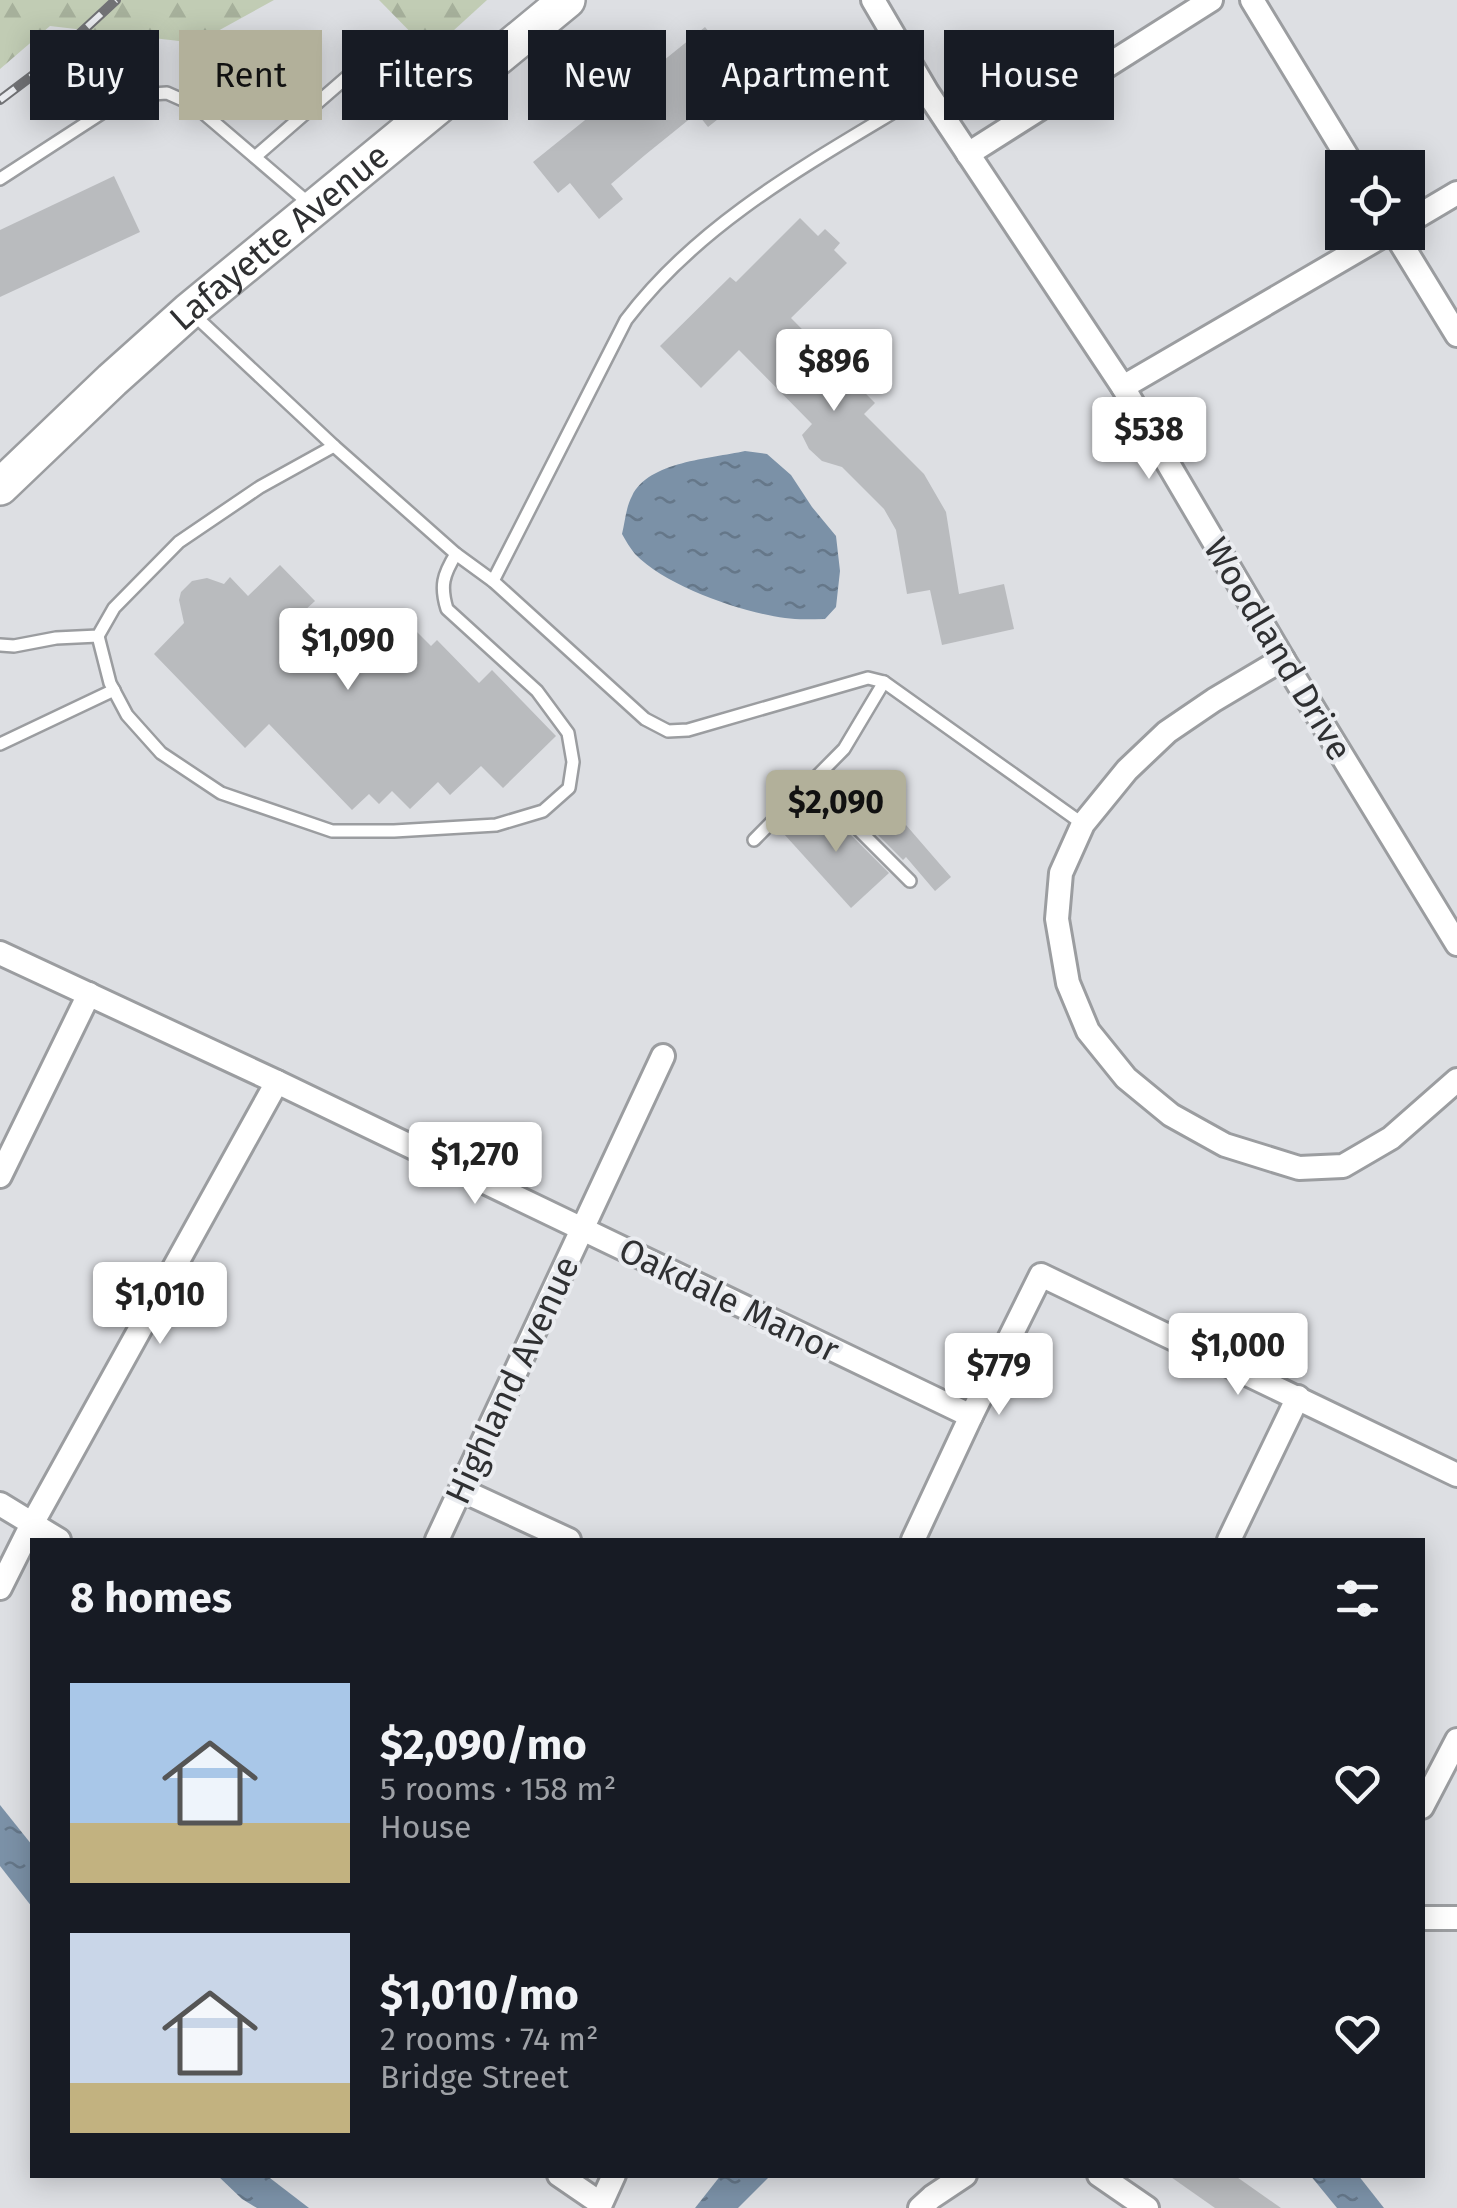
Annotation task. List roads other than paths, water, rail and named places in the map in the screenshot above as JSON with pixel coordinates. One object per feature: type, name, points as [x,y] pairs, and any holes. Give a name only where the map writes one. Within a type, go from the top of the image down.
[{"type":"main road","name":"Lafayette Avenue","points":[[0,487],[190,311],[567,0]]},
{"type":"street","name":"Woodland Drive","points":[[873,0],[927,92],[1124,387],[1283,659],[1457,944]]},
{"type":"street","points":[[968,154],[1210,0]]},
{"type":"street","points":[[1252,0],[1343,150]]},
{"type":"street","points":[[1425,212],[1457,193]]},
{"type":"street","points":[[1124,387],[1360,250]]},
{"type":"street","points":[[1403,250],[1457,334]]},
{"type":"street","points":[[1283,659],[1167,732],[1127,770],[1083,824],[1061,873],[1058,919],[1068,983],[1088,1031],[1126,1078],[1171,1115],[1225,1145],[1298,1168],[1343,1166],[1391,1138],[1457,1080]]},
{"type":"street","name":"Oakdale Manor","points":[[0,953],[971,1416]]},
{"type":"street","points":[[0,1176],[89,994]]},
{"type":"street","name":"Highland Avenue","points":[[439,1538],[664,1056]]},
{"type":"street","points":[[0,1588],[277,1082]]},
{"type":"street","points":[[914,1538],[1042,1276],[1457,1476]]},
{"type":"street","points":[[1230,1538],[1298,1397]]},
{"type":"street","points":[[461,1490],[566,1538]]},
{"type":"street","points":[[0,1504],[56,1538]]},
{"type":"street","points":[[1425,1801],[1457,1740]]},
{"type":"street","points":[[1425,1918],[1457,1918]]},
{"type":"street","points":[[563,2178],[600,2206],[613,2178]]},
{"type":"street","points":[[920,2208],[960,2178]]},
{"type":"street","points":[[1103,2178],[1147,2208]]},
{"type":"lane","points":[[255,157],[342,81]]},
{"type":"lane","points":[[493,581],[617,336],[651,286],[698,242],[753,200],[927,92]]},
{"type":"lane","points":[[0,180],[114,105],[137,95],[167,93],[194,105],[314,208]]},
{"type":"lane","points":[[190,311],[334,446],[456,554],[493,581],[645,719],[668,730],[688,730],[868,678],[884,682],[1083,824]]},
{"type":"lane","points":[[334,446],[260,486],[179,542],[114,608],[98,636],[114,690],[127,716],[160,753],[221,794],[332,831],[496,825],[543,811],[568,788],[573,762],[568,733],[537,691],[447,609],[442,591],[446,569],[456,554]]},
{"type":"lane","points":[[0,644],[14,646],[98,636]]},
{"type":"lane","points":[[754,840],[844,749],[884,682]]},
{"type":"lane","points":[[0,744],[114,690]]},
{"type":"lane","points":[[811,782],[910,881]]},
{"type":"water","points":[[745,451],[767,454],[791,475],[836,536],[840,571],[836,607],[825,619],[767,615],[706,596],[649,566],[622,534],[632,496],[652,475],[682,463]]},
{"type":"water","points":[[0,1805],[30,1842],[30,1904],[0,1866]]},
{"type":"water","points":[[220,2178],[270,2178],[309,2208],[257,2208]]},
{"type":"water","points":[[719,2178],[768,2178],[738,2208],[695,2208]]},
{"type":"water","points":[[1312,2178],[1360,2178],[1384,2208],[1337,2208]]},
{"type":"railway","points":[[0,100],[45,66],[116,0]]}]
